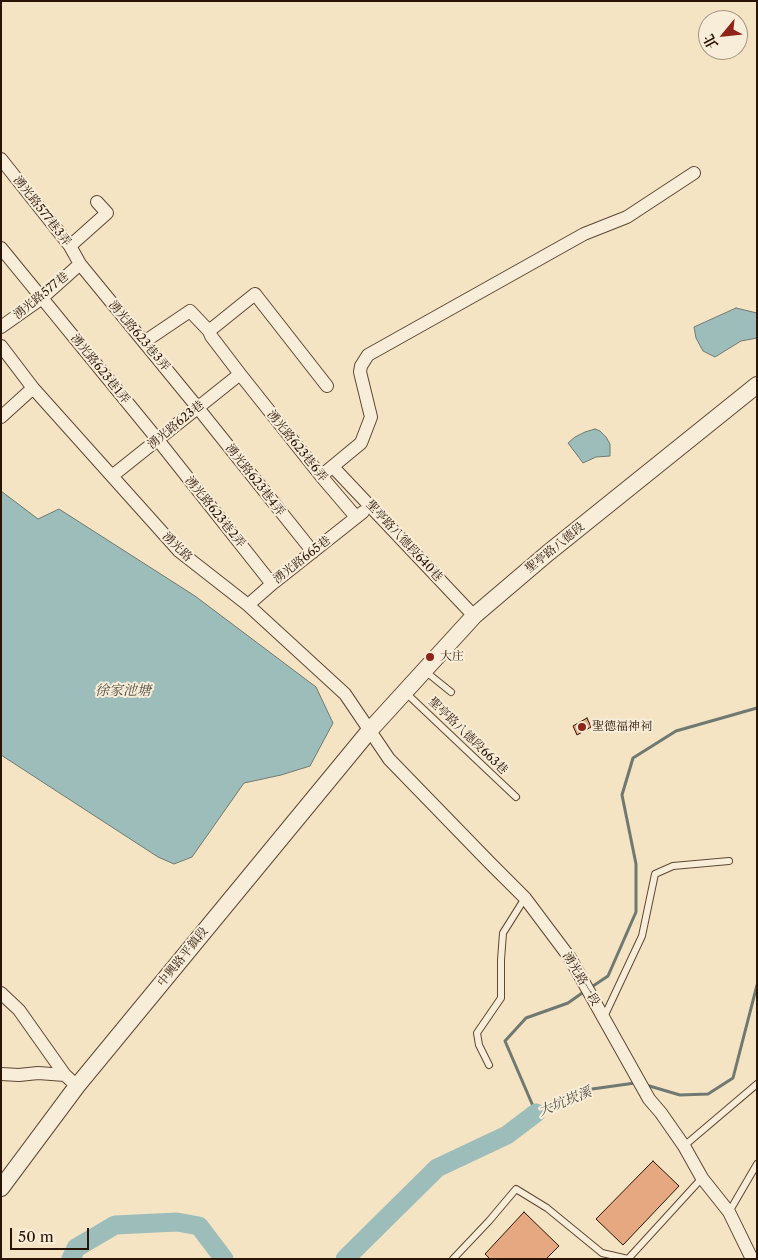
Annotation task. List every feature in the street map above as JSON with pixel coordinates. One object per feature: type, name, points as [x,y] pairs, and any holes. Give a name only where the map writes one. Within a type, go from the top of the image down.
[{"type":"street","name":"湧光路577巷3弄","points":[[1,159],[70,246],[80,264]]},
{"type":"street","points":[[321,476],[361,443],[371,417],[360,372],[361,366],[368,355],[584,234],[627,217],[694,174]]},
{"type":"street","points":[[70,246],[107,213],[97,202]]},
{"type":"street","name":"湧光路623巷1弄","points":[[1,248],[158,440]]},
{"type":"street","name":"湧光路577巷","points":[[1,327],[42,298],[80,264]]},
{"type":"street","name":"湧光路623巷3弄","points":[[80,264],[198,408]]},
{"type":"street","points":[[209,331],[255,294],[327,386]]},
{"type":"street","name":"湧光路623巷6弄","points":[[144,342],[190,311],[209,331],[240,374],[356,517]]},
{"type":"street","name":"湧光路","points":[[1,346],[33,388],[179,551],[248,605],[345,694],[370,730]]},
{"type":"street","name":"湧光路623巷","points":[[112,476],[240,374]]},
{"type":"street","name":"聖亭路八德段","points":[[370,730],[474,616],[548,553],[757,385]]},
{"type":"street","points":[[1,416],[33,388]]},
{"type":"street","name":"湧光路623巷4弄","points":[[198,408],[313,552]]},
{"type":"street","name":"湧光路623巷2弄","points":[[158,440],[272,584]]},
{"type":"street","name":"聖亭路八德段640巷","points":[[333,467],[474,616]]},
{"type":"street","name":"湧光路665巷","points":[[248,605],[371,506]]},
{"type":"street","name":"湧光路一段","points":[[370,730],[390,759],[524,898],[570,958],[649,1099],[684,1146],[702,1178],[729,1212],[752,1259]]},
{"type":"street","name":"中興路平鎮段","points":[[1,1188],[71,1081],[370,730]]},
{"type":"street","points":[[1,993],[19,1010],[71,1081]]},
{"type":"street","points":[[1,1074],[38,1073],[71,1081]]},
{"type":"lane","points":[[424,670],[451,692]]},
{"type":"lane","name":"聖亭路八德段663巷","points":[[406,692],[516,797]]},
{"type":"lane","points":[[604,1017],[642,936],[655,874],[673,866],[729,861]]},
{"type":"lane","points":[[489,1065],[479,1045],[477,1033],[501,998],[503,933],[524,898]]},
{"type":"lane","points":[[684,1146],[757,1084]]},
{"type":"lane","points":[[729,1212],[757,1164]]},
{"type":"lane","points":[[453,1259],[516,1189],[547,1208],[602,1253],[628,1259],[702,1178]]},
{"type":"water","points":[[736,308],[757,313],[757,338],[741,341],[715,357],[703,351],[696,338],[694,327]]},
{"type":"water","points":[[595,429],[606,437],[610,444],[610,456],[596,457],[583,463],[568,443],[575,437]]},
{"type":"water","name":"徐家池塘","points":[[1,491],[38,519],[59,509],[195,596],[316,687],[333,723],[310,766],[244,783],[192,857],[174,864],[158,857],[1,755]]},
{"type":"building","name":"聖德福神祠","points":[[587,718],[591,727],[577,735],[573,726]]},
{"type":"building","points":[[653,1161],[679,1186],[623,1245],[596,1219]]},
{"type":"building","points":[[524,1212],[559,1246],[546,1259],[490,1259],[485,1254]]},
{"type":"waterway","points":[[590,988],[608,976],[636,912],[636,864],[622,795],[633,758],[676,731],[757,708]]},
{"type":"waterway","name":"大坑崁溪","points":[[646,1085],[680,1095],[708,1094],[733,1078],[757,985]]},
{"type":"waterway","points":[[585,991],[568,1003],[526,1018],[505,1041],[536,1113],[585,1090],[635,1083]]},
{"type":"waterway","name":"大坑崁溪","points":[[345,1259],[437,1168],[507,1135],[536,1113]]},
{"type":"waterway","name":"大坑崁溪","points":[[71,1259],[76,1248],[115,1225],[177,1222],[199,1226],[224,1259]]},
{"type":"place","name":"大庄","points":[[430,657]]},
{"type":"place","name":"聖德福神祠","points":[[582,727]]}]
